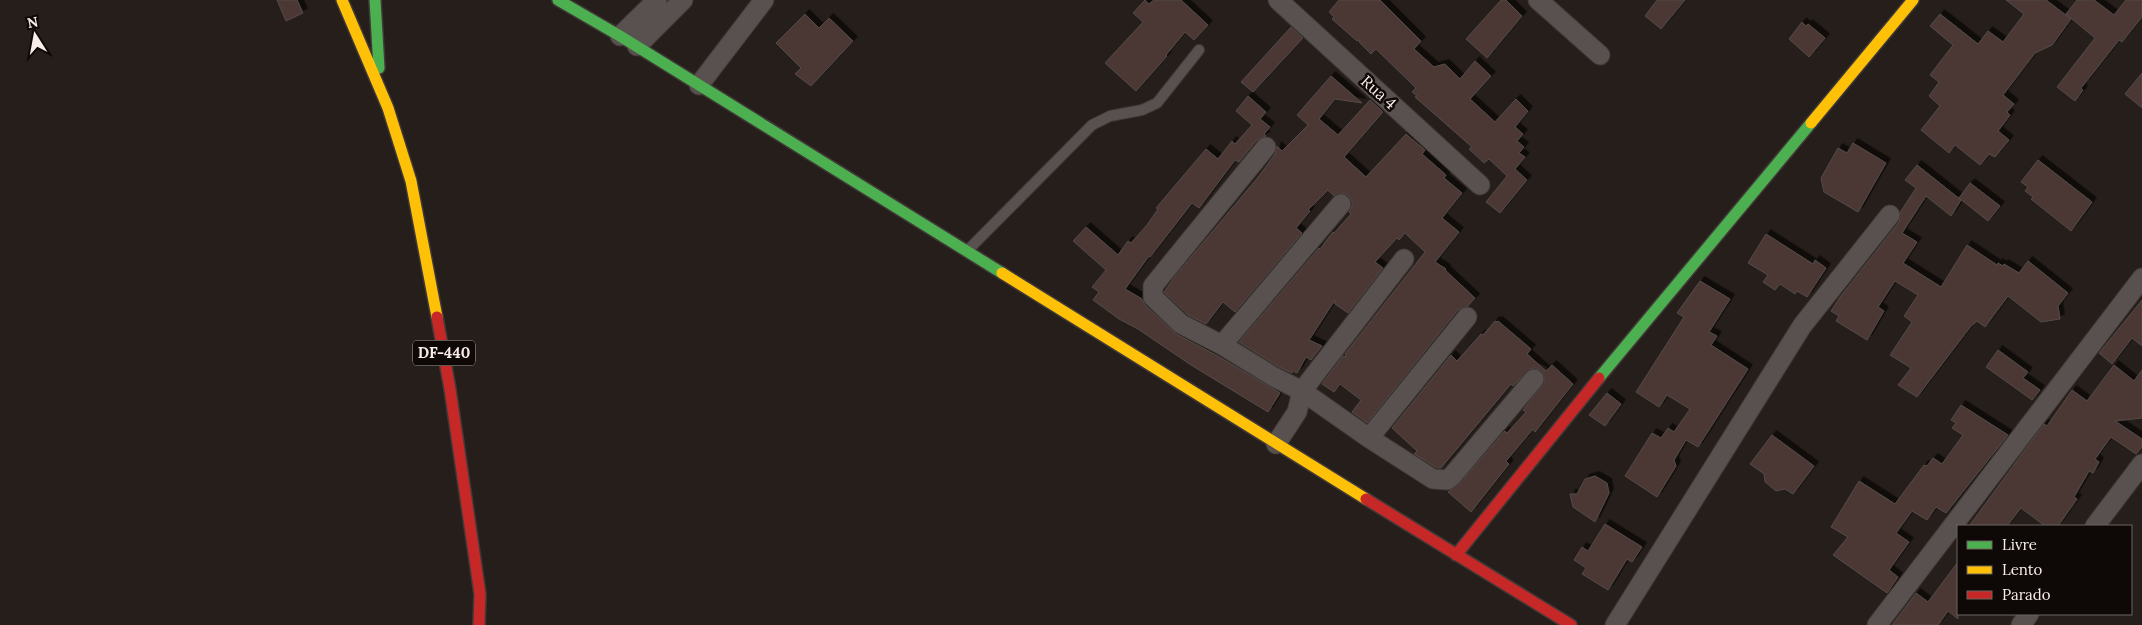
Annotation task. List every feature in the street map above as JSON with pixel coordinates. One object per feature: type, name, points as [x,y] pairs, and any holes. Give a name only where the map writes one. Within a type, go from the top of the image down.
[{"type":"street","name":"DF-440","points":[[342,0],[380,87],[411,181],[450,389],[480,594],[479,625]]},
{"type":"street","name":"DF-440","points":[[375,0],[380,87]]},
{"type":"street","points":[[558,0],[637,46],[1276,444],[1571,625]]},
{"type":"street","points":[[620,36],[657,0]]},
{"type":"street","points":[[637,46],[683,0]]},
{"type":"street","points":[[699,85],[764,0]]},
{"type":"street","name":"Rua 4","points":[[1278,0],[1480,185]]},
{"type":"street","points":[[1538,0],[1600,55]]},
{"type":"street","points":[[1456,555],[1588,391],[1913,0]]},
{"type":"street","points":[[1266,147],[1154,286],[1153,297],[1181,324],[1302,391],[1369,438],[1433,479],[1447,480],[1461,467],[1534,379]]},
{"type":"street","points":[[1222,345],[1341,204]]},
{"type":"street","points":[[1615,625],[1802,326],[1890,215]]},
{"type":"street","points":[[1276,444],[1297,412],[1302,391],[1404,259]]},
{"type":"street","points":[[1877,625],[2142,278]]},
{"type":"street","points":[[1369,438],[1467,317]]},
{"type":"street","points":[[2096,525],[2142,464]]},
{"type":"lane","points":[[966,251],[1092,125],[1110,116],[1142,110],[1157,103],[1199,50]]},
{"type":"building","points":[[277,0],[297,0],[303,13],[286,21]]},
{"type":"building","points":[[1145,0],[1149,4],[1154,0],[1181,0],[1208,25],[1194,40],[1185,32],[1136,91],[1105,63],[1143,22],[1133,13]]},
{"type":"building","points":[[1339,0],[1380,0],[1421,41],[1414,49],[1434,67],[1445,64],[1460,79],[1475,61],[1491,76],[1470,99],[1495,122],[1516,99],[1528,111],[1515,127],[1523,134],[1517,141],[1524,147],[1519,153],[1525,157],[1515,169],[1527,180],[1500,213],[1486,202],[1507,176],[1489,159],[1484,163],[1469,149],[1472,147],[1415,97],[1417,96],[1412,92],[1416,88],[1376,49],[1371,54],[1359,42],[1360,40],[1357,41],[1332,19],[1334,17],[1329,12]]},
{"type":"building","points":[[1501,0],[1506,0],[1522,16],[1487,58],[1466,39]]},
{"type":"building","points":[[1657,0],[1685,0],[1661,29],[1645,16]]},
{"type":"building","points":[[2006,0],[2046,0],[2071,19],[2052,45],[2035,53],[2003,95],[2014,104],[2007,112],[2010,115],[1998,131],[2009,140],[1995,157],[1989,154],[1980,165],[1955,145],[1949,153],[1921,130],[1940,106],[1929,96],[1939,82],[1930,75],[1953,45],[1930,26],[1940,14],[1978,44],[1988,31],[2003,42],[2024,14]]},
{"type":"building","points":[[2077,0],[2094,0],[2114,15],[2126,0],[2142,0],[2142,17],[2122,42],[2119,40],[2081,88],[2083,90],[2075,101],[2057,87],[2095,38],[2066,14]]},
{"type":"building","points":[[805,14],[819,28],[829,18],[853,41],[811,86],[795,74],[801,68],[776,43]]},
{"type":"building","points":[[1802,22],[1806,26],[1808,24],[1825,38],[1809,57],[1789,39]]},
{"type":"building","points":[[1291,27],[1303,38],[1253,92],[1241,82]]},
{"type":"building","points":[[2142,73],[2142,108],[2125,94]]},
{"type":"building","points":[[1331,76],[1362,103],[1335,99],[1319,119],[1338,135],[1370,100],[1383,112],[1344,157],[1366,177],[1406,134],[1425,150],[1422,154],[1446,175],[1444,178],[1462,193],[1442,218],[1459,232],[1435,262],[1446,269],[1475,298],[1468,306],[1458,310],[1367,423],[1352,412],[1361,400],[1340,384],[1334,392],[1322,384],[1343,356],[1346,357],[1345,354],[1425,252],[1405,233],[1399,240],[1397,238],[1375,262],[1383,268],[1348,313],[1335,304],[1335,300],[1309,340],[1322,346],[1311,360],[1306,357],[1297,373],[1293,371],[1292,373],[1279,367],[1239,342],[1333,232],[1351,214],[1349,212],[1352,201],[1348,195],[1342,193],[1334,196],[1328,190],[1308,210],[1310,211],[1296,228],[1302,233],[1235,312],[1223,302],[1206,324],[1188,315],[1164,292],[1259,176],[1275,154],[1277,146],[1282,151],[1308,125],[1297,115]]},
{"type":"building","points":[[1248,96],[1266,112],[1260,119],[1270,127],[1264,134],[1266,136],[1257,140],[1239,162],[1235,160],[1199,208],[1192,203],[1125,289],[1142,299],[1145,305],[1176,334],[1280,393],[1268,412],[1191,365],[1138,329],[1119,319],[1093,300],[1099,292],[1092,287],[1106,270],[1073,241],[1086,227],[1118,255],[1128,241],[1131,243],[1147,225],[1158,209],[1156,208],[1206,149],[1218,159],[1232,141],[1235,144],[1252,125],[1236,111]]},
{"type":"building","points":[[1853,143],[1886,163],[1858,212],[1824,192],[1821,178],[1838,148],[1847,153]]},
{"type":"building","points":[[2038,160],[2092,202],[2071,231],[2031,199],[2033,197],[2025,191],[2028,187],[2021,182]]},
{"type":"building","points":[[1917,165],[1961,200],[1951,216],[1926,196],[1902,233],[1917,242],[1903,263],[1941,287],[1967,245],[1997,265],[1998,263],[2003,266],[2004,264],[2019,273],[2028,261],[2068,293],[2058,306],[2060,319],[2041,322],[2008,296],[1985,327],[1977,321],[1971,326],[1917,397],[1898,385],[1911,368],[1890,355],[1912,322],[1904,316],[1918,295],[1895,281],[1878,307],[1884,311],[1867,340],[1836,321],[1839,316],[1831,311],[1899,222],[1901,211],[1916,188],[1905,180]]},
{"type":"building","points":[[1970,183],[2000,206],[1988,221],[1959,198]]},
{"type":"building","points":[[1766,234],[1813,264],[1815,260],[1826,268],[1807,297],[1797,291],[1795,294],[1780,284],[1775,290],[1763,282],[1768,275],[1748,263]]},
{"type":"building","points":[[1700,281],[1730,299],[1709,332],[1717,336],[1711,345],[1748,369],[1698,447],[1686,440],[1674,460],[1676,466],[1657,497],[1625,476],[1652,433],[1661,438],[1668,428],[1674,432],[1690,409],[1667,395],[1659,407],[1636,392],[1684,317],[1677,313]]},
{"type":"building","points":[[2142,300],[2142,346],[2132,338],[2112,364],[2099,353]]},
{"type":"building","points":[[1495,321],[1498,321],[1531,349],[1527,354],[1546,371],[1552,365],[1573,384],[1535,432],[1533,429],[1506,461],[1509,464],[1471,512],[1448,492],[1460,483],[1505,431],[1507,433],[1526,412],[1523,410],[1545,381],[1542,371],[1536,368],[1530,369],[1513,386],[1511,384],[1441,468],[1437,468],[1414,454],[1417,451],[1392,428],[1451,355],[1457,361]]},
{"type":"building","points":[[1998,350],[2028,372],[2023,378],[2040,390],[2032,400],[1986,367]]},
{"type":"building","points":[[2114,365],[2134,381],[2142,370],[2142,418],[2115,421],[2142,439],[2142,447],[2136,454],[2111,437],[2095,459],[2099,462],[2093,473],[2089,471],[2074,497],[2077,499],[2059,525],[2044,525],[2021,508],[2008,525],[1970,525],[2044,424],[2047,426],[2072,390],[2087,401]]},
{"type":"building","points":[[1607,393],[1621,404],[1605,426],[1589,415]]},
{"type":"building","points":[[1961,405],[2008,435],[1946,513],[1936,507],[1927,520],[1912,511],[1896,533],[1909,542],[1889,570],[1898,577],[1887,593],[1833,555],[1848,537],[1831,527],[1859,481],[1895,504],[1924,465],[1927,466],[1933,458],[1942,464],[1963,435],[1952,428],[1956,423],[1951,420]]},
{"type":"building","points":[[1772,435],[1814,466],[1793,494],[1785,489],[1776,491],[1765,482],[1764,474],[1750,464]]},
{"type":"building","points":[[1595,476],[1607,483],[1609,493],[1595,522],[1573,507],[1570,494],[1577,494],[1585,479]]},
{"type":"building","points":[[1605,524],[1642,547],[1632,562],[1627,559],[1608,590],[1582,574],[1586,568],[1574,560],[1582,547],[1588,551]]},
{"type":"building","points":[[1957,563],[1958,619],[1948,611],[1938,625],[1892,625],[1916,593],[1928,602]]},
{"type":"traffic: fast","points":[[375,0],[379,68]]},
{"type":"traffic: fast","points":[[558,0],[620,36],[1002,273]]},
{"type":"traffic: fast","points":[[1599,378],[1811,123]]},
{"type":"traffic: slow","points":[[342,0],[388,108],[411,181],[437,317]]},
{"type":"traffic: slow","points":[[1811,123],[1913,0]]},
{"type":"traffic: slow","points":[[1002,273],[1366,499]]},
{"type":"traffic: jam","points":[[437,317],[450,389],[480,594],[479,625]]},
{"type":"traffic: jam","points":[[1456,555],[1599,378]]},
{"type":"traffic: jam","points":[[1366,499],[1571,625]]}]
